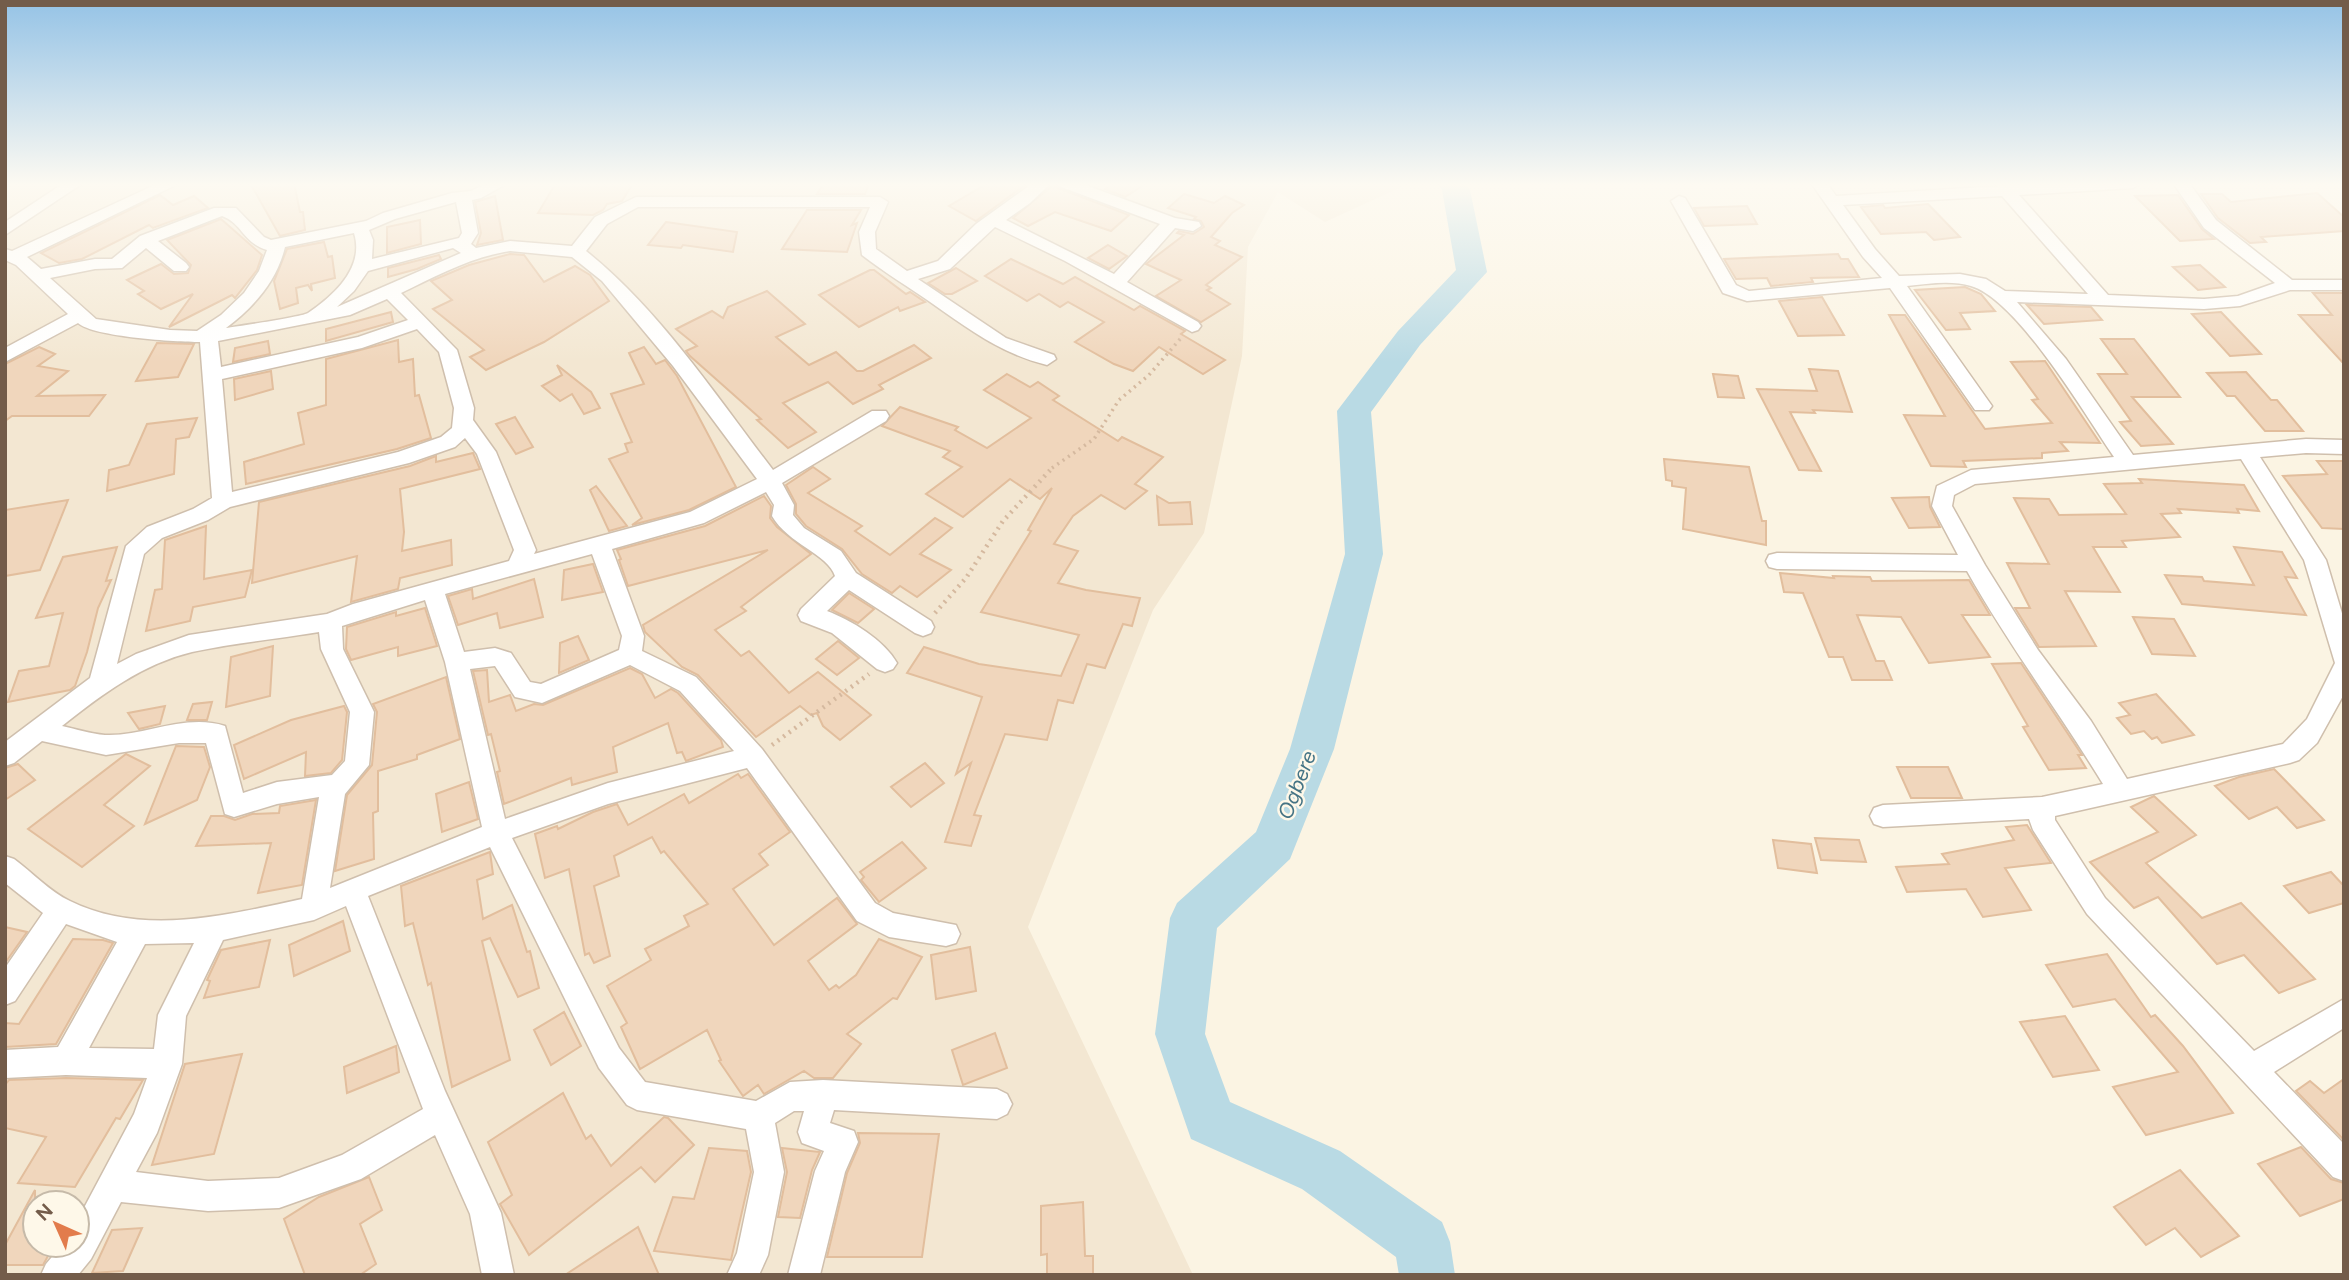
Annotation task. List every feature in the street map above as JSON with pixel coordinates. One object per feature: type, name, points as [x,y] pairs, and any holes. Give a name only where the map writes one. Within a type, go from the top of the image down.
[{"type":"street","points":[[9,255],[37,243]]},
{"type":"street","points":[[36,275],[95,264],[116,264],[143,243]]},
{"type":"street","points":[[149,243],[180,267]]},
{"type":"street","points":[[261,243],[283,243]]},
{"type":"street","points":[[363,243],[363,267]]},
{"type":"street","points":[[302,320],[333,304],[363,267],[452,243]]},
{"type":"street","points":[[457,243],[468,250]]},
{"type":"street","points":[[468,250],[469,243]]},
{"type":"street","points":[[577,252],[582,243]]},
{"type":"street","points":[[868,243],[868,251],[994,338],[1030,356],[1047,359]]},
{"type":"street","points":[[904,278],[944,265],[968,243]]},
{"type":"street","points":[[1041,243],[1117,282],[1192,326]]},
{"type":"street","points":[[1117,282],[1152,243]]},
{"type":"street","points":[[1703,243],[1730,289],[1747,296],[1936,279],[1978,282],[2004,296],[2055,359],[2128,463]]},
{"type":"street","points":[[1862,243],[1895,282],[1982,407]]},
{"type":"street","points":[[2052,243],[2101,298]]},
{"type":"street","points":[[2234,243],[2288,285]]},
{"type":"street","points":[[206,336],[268,275],[275,260],[277,244]]},
{"type":"street","points":[[9,255],[22,261],[90,324],[170,337],[206,336],[349,310],[391,293],[468,250],[510,246],[577,252],[617,288],[680,362],[770,481],[784,505],[782,516],[796,533],[831,553],[845,570],[847,578],[923,626]]},
{"type":"street","points":[[2004,296],[2204,304],[2240,301],[2288,285],[2343,284]]},
{"type":"street","points":[[100,683],[134,551],[145,537],[155,530],[207,513],[223,500],[402,458],[448,442],[462,430],[464,408],[448,350],[391,293]]},
{"type":"street","points":[[5,356],[79,315]]},
{"type":"street","points":[[212,375],[362,342],[420,322]]},
{"type":"street","points":[[206,336],[223,500]]},
{"type":"street","points":[[5,756],[100,683],[144,660],[189,644],[330,622],[353,612],[433,589],[521,559],[555,556],[600,546],[697,518],[770,481],[879,416]]},
{"type":"street","points":[[463,421],[486,452],[521,559]]},
{"type":"street","points":[[2120,789],[2082,728],[2030,656],[1973,563],[1942,506],[1944,491],[1971,477],[2306,446],[2344,447]]},
{"type":"street","points":[[2246,451],[2289,515],[2315,560],[2344,659]]},
{"type":"street","points":[[600,546],[634,636],[630,655]]},
{"type":"street","points":[[1777,561],[1973,563]]},
{"type":"street","points":[[847,578],[809,615],[820,616],[862,642],[885,663]]},
{"type":"street","points":[[433,589],[444,630],[457,662],[496,833],[608,1058],[637,1095],[759,1116],[790,1097],[823,1095],[997,1104]]},
{"type":"street","points":[[40,731],[106,746],[179,733],[216,733],[234,806],[277,793],[334,785],[336,788],[357,765],[362,712],[332,649],[330,622]]},
{"type":"street","points":[[457,662],[495,657],[503,659],[523,690],[542,694],[630,655]]},
{"type":"street","points":[[630,655],[688,684],[753,756],[866,912],[888,925],[946,934]]},
{"type":"street","points":[[1883,816],[2042,808],[2290,753],[2301,746],[2312,732],[2344,667]]},
{"type":"street","points":[[5,867],[60,910],[124,932],[214,930],[314,908],[496,833],[608,794],[753,756]]},
{"type":"street","points":[[314,908],[334,785]]},
{"type":"street","points":[[2042,808],[2042,822],[2096,906],[2344,1166]]},
{"type":"street","points":[[353,890],[441,1115],[485,1213],[498,1275]]},
{"type":"street","points":[[5,992],[60,910]]},
{"type":"street","points":[[57,1275],[80,1248],[146,1122],[167,1064],[172,1015],[214,930]]},
{"type":"street","points":[[66,1061],[137,932]]},
{"type":"street","points":[[2250,1070],[2344,1012]]},
{"type":"street","points":[[5,1064],[66,1061],[167,1064]]},
{"type":"street","points":[[804,1275],[830,1171],[843,1142],[813,1132],[823,1095]]},
{"type":"street","points":[[111,1185],[208,1196],[279,1192],[350,1168],[441,1115]]},
{"type":"street","points":[[743,1275],[752,1255],[769,1172],[759,1116]]},
{"type":"path","points":[[923,626],[966,578],[1003,521],[1054,466],[1094,439],[1119,400],[1149,375],[1192,326]]},
{"type":"path","points":[[753,756],[885,663]]},
{"type":"shaded area","points":[[5,243],[1250,243],[1242,356],[1204,533],[1153,610],[1028,927],[1193,1275],[5,1275]]},
{"type":"building","points":[[62,243],[114,243],[82,259],[59,263],[41,253]]},
{"type":"building","points":[[170,243],[248,243],[262,255],[257,270],[235,298],[232,295],[169,327],[193,294],[161,309],[138,294],[144,291],[127,280],[161,264],[174,274],[188,273],[191,265]]},
{"type":"building","points":[[324,243],[328,257],[332,256],[335,278],[311,284],[312,291],[308,285],[296,288],[298,303],[280,309],[274,281],[287,249]]},
{"type":"building","points":[[387,243],[421,243],[421,244],[387,253]]},
{"type":"building","points":[[650,243],[735,243],[733,252],[683,245],[681,248],[648,245]]},
{"type":"building","points":[[786,243],[850,243],[847,252],[782,249]]},
{"type":"building","points":[[1174,243],[1218,243],[1215,245],[1242,257],[1206,285],[1211,288],[1207,290],[1230,304],[1201,322],[1156,296],[1181,280],[1146,264]]},
{"type":"building","points":[[1108,245],[1127,256],[1109,269],[1088,258]]},
{"type":"building","points":[[510,254],[524,255],[544,282],[575,266],[590,275],[609,301],[544,342],[486,370],[470,357],[484,350],[433,309],[452,300],[431,281],[469,265]]},
{"type":"building","points":[[1838,254],[1841,259],[1848,259],[1859,277],[1811,278],[1813,282],[1771,286],[1767,278],[1736,279],[1724,259]]},
{"type":"building","points":[[439,255],[441,259],[388,277],[388,268]]},
{"type":"building","points":[[1011,259],[1063,284],[1075,277],[1134,310],[1140,306],[1185,331],[1181,334],[1225,360],[1203,374],[1159,347],[1133,371],[1114,364],[1075,342],[1104,322],[1068,302],[1060,307],[1039,294],[1027,301],[985,276]]},
{"type":"building","points":[[2200,265],[2225,287],[2198,290],[2173,267]]},
{"type":"building","points":[[956,268],[977,281],[952,294],[945,294],[928,283]]},
{"type":"building","points":[[874,270],[906,294],[910,292],[925,302],[900,311],[898,307],[859,327],[819,295]]},
{"type":"building","points":[[1965,287],[1981,294],[1995,311],[1960,313],[1970,329],[1946,330],[1915,290]]},
{"type":"building","points":[[767,291],[805,324],[776,337],[809,365],[836,352],[857,371],[863,371],[914,345],[931,358],[879,385],[883,389],[853,404],[828,382],[783,403],[816,432],[788,448],[757,420],[761,419],[690,356],[686,351],[697,346],[676,329],[712,311],[723,318],[728,307]]},
{"type":"building","points":[[2313,293],[2344,293],[2344,364],[2299,315],[2332,315]]},
{"type":"building","points":[[1822,297],[1844,335],[1798,336],[1779,301]]},
{"type":"building","points":[[2027,305],[2091,307],[2102,320],[2044,324]]},
{"type":"building","points":[[391,312],[393,322],[326,341],[326,329]]},
{"type":"building","points":[[2221,312],[2261,354],[2230,356],[2192,314]]},
{"type":"building","points":[[1889,315],[1905,315],[1985,429],[2052,423],[2032,400],[2038,399],[2011,362],[2045,361],[2100,443],[2060,442],[2068,451],[2042,453],[2042,458],[1963,461],[1966,467],[1931,466],[1904,415],[1945,416]]},
{"type":"building","points":[[2101,339],[2134,339],[2180,397],[2132,397],[2173,444],[2141,446],[2120,422],[2131,421],[2098,374],[2127,374]]},
{"type":"building","points":[[398,340],[399,362],[413,359],[415,396],[419,395],[431,438],[397,449],[246,484],[244,462],[304,444],[298,413],[326,405],[326,359]]},
{"type":"building","points":[[268,341],[270,354],[233,362],[235,348]]},
{"type":"building","points":[[157,343],[194,344],[178,377],[136,381]]},
{"type":"building","points":[[39,347],[55,354],[38,366],[68,371],[37,396],[105,395],[89,416],[12,416],[5,421],[5,364]]},
{"type":"building","points":[[644,347],[656,364],[665,360],[677,376],[736,487],[689,510],[632,525],[642,518],[609,459],[628,452],[625,444],[632,442],[611,394],[644,384],[629,353]]},
{"type":"building","points":[[557,365],[591,392],[600,408],[584,414],[572,394],[560,401],[542,386],[562,375]]},
{"type":"building","points":[[1809,369],[1838,371],[1852,412],[1790,412],[1821,471],[1799,470],[1757,389],[1817,391]]},
{"type":"building","points":[[271,371],[273,389],[235,400],[234,379]]},
{"type":"building","points":[[2246,372],[2271,400],[2277,400],[2303,431],[2265,431],[2235,396],[2227,396],[2207,373]]},
{"type":"building","points":[[1007,374],[1030,387],[1038,382],[1059,396],[1053,400],[1118,441],[1122,437],[1163,457],[1135,484],[1147,491],[1125,509],[1101,495],[1073,516],[1054,544],[1078,551],[1058,583],[1140,598],[1132,626],[1123,624],[1105,668],[1087,664],[1073,703],[1058,700],[1047,740],[1005,734],[974,815],[981,816],[971,846],[945,842],[971,763],[956,774],[982,697],[907,673],[924,647],[979,664],[1061,676],[1079,635],[981,612],[1031,531],[1028,530],[1052,488],[1040,499],[1010,479],[963,517],[926,494],[962,467],[943,457],[950,451],[882,426],[900,407],[958,427],[955,430],[987,448],[1031,418],[984,390]]},
{"type":"building","points":[[1713,374],[1738,376],[1744,398],[1718,397]]},
{"type":"building","points":[[515,417],[533,447],[516,454],[496,424]]},
{"type":"building","points":[[197,418],[189,437],[176,439],[174,474],[107,491],[109,470],[129,465],[147,424]]},
{"type":"building","points":[[473,453],[480,469],[400,489],[404,532],[402,551],[451,540],[452,565],[400,578],[398,589],[351,602],[357,556],[252,583],[259,502],[410,466],[436,456],[436,462]]},
{"type":"building","points":[[1664,459],[1749,467],[1762,521],[1766,521],[1766,545],[1683,529],[1686,488],[1672,486],[1672,481],[1666,480]]},
{"type":"building","points":[[2317,461],[2344,461],[2344,529],[2322,528],[2283,476],[2327,474]]},
{"type":"building","points":[[813,467],[830,479],[808,493],[862,526],[855,531],[890,555],[935,518],[952,528],[920,554],[951,570],[917,597],[900,586],[892,593],[862,574],[842,549],[806,526],[796,514],[796,504],[786,485]]},
{"type":"building","points":[[2139,479],[2244,485],[2259,511],[2237,509],[2239,513],[2178,509],[2181,513],[2161,514],[2180,537],[2122,541],[2126,547],[2093,547],[2120,592],[2065,591],[2096,646],[2039,647],[2015,608],[2030,608],[2007,563],[2049,564],[2014,498],[2049,499],[2059,515],[2126,514],[2104,484],[2142,483]]},
{"type":"building","points":[[596,486],[627,526],[609,531],[590,490]]},
{"type":"building","points":[[764,496],[771,506],[770,518],[777,527],[811,554],[741,607],[746,611],[715,630],[741,656],[749,651],[789,693],[818,672],[871,715],[840,740],[823,726],[817,713],[811,715],[800,706],[756,737],[698,675],[682,667],[645,632],[643,625],[768,550],[628,586],[619,560],[621,559],[617,550],[705,526]]},
{"type":"building","points":[[1157,496],[1169,503],[1190,502],[1192,524],[1159,525]]},
{"type":"building","points":[[1929,497],[1930,507],[1940,527],[1909,528],[1892,498]]},
{"type":"building","points":[[68,500],[40,570],[5,576],[5,510]]},
{"type":"building","points":[[206,526],[204,579],[252,570],[245,597],[193,607],[190,621],[146,631],[155,590],[162,589],[165,540]]},
{"type":"building","points":[[117,547],[106,581],[111,580],[98,608],[75,686],[70,690],[8,702],[19,671],[49,666],[63,613],[36,618],[63,557]]},
{"type":"building","points":[[2234,547],[2282,552],[2297,578],[2285,577],[2306,615],[2182,604],[2165,575],[2202,577],[2204,581],[2254,585]]},
{"type":"building","points":[[593,564],[603,592],[562,600],[564,570]]},
{"type":"building","points":[[1780,573],[1834,578],[1833,576],[1870,577],[1872,581],[1969,580],[1990,615],[1962,615],[1990,657],[1929,663],[1901,617],[1857,615],[1876,661],[1884,661],[1892,680],[1852,680],[1843,657],[1829,657],[1803,593],[1784,592]]},
{"type":"building","points":[[534,579],[543,617],[500,628],[497,613],[458,625],[448,596],[472,589],[473,599]]},
{"type":"building","points":[[849,593],[874,609],[858,623],[832,610]]},
{"type":"building","points":[[425,608],[437,646],[398,656],[398,647],[351,660],[346,649],[347,627],[396,612],[396,616]]},
{"type":"building","points":[[2133,617],[2174,619],[2195,656],[2152,654]]},
{"type":"building","points":[[578,636],[589,660],[559,673],[560,643]]},
{"type":"building","points":[[838,641],[859,658],[837,675],[816,659]]},
{"type":"building","points":[[273,646],[270,696],[226,707],[231,657]]},
{"type":"building","points":[[2021,663],[2082,755],[2078,755],[2086,768],[2049,770],[2023,727],[2028,726],[1992,664]]},
{"type":"building","points":[[630,668],[642,674],[655,698],[671,689],[678,693],[721,740],[723,747],[686,761],[682,752],[677,753],[668,723],[613,747],[617,772],[572,785],[571,778],[504,804],[497,772],[500,771],[491,734],[488,735],[473,671],[487,670],[489,702],[510,695],[516,711],[534,704],[543,705]]},
{"type":"building","points":[[446,677],[460,739],[417,755],[417,759],[378,771],[378,811],[373,813],[374,859],[335,871],[347,795],[372,765],[377,712],[373,704]]},
{"type":"building","points":[[2156,694],[2194,735],[2162,743],[2157,737],[2152,739],[2144,731],[2131,734],[2117,718],[2130,715],[2119,703]]},
{"type":"building","points":[[212,702],[207,720],[187,720],[193,704]]},
{"type":"building","points":[[165,706],[160,724],[139,729],[128,713]]},
{"type":"building","points":[[344,706],[347,712],[342,760],[331,773],[305,776],[306,752],[244,779],[234,745],[291,720]]},
{"type":"building","points":[[176,746],[204,747],[210,767],[197,800],[145,824]]},
{"type":"building","points":[[126,754],[150,766],[104,805],[134,826],[82,867],[28,829]]},
{"type":"building","points":[[925,763],[944,783],[911,807],[891,787]]},
{"type":"building","points":[[18,764],[35,780],[5,800],[5,768]]},
{"type":"building","points":[[1897,767],[1948,767],[1962,798],[1911,798]]},
{"type":"building","points":[[2274,769],[2324,820],[2297,828],[2277,807],[2249,819],[2215,786]]},
{"type":"building","points":[[738,774],[741,778],[748,774],[790,832],[759,854],[768,865],[733,889],[774,945],[837,898],[857,924],[808,961],[829,990],[836,985],[839,988],[856,975],[879,939],[922,957],[897,999],[893,998],[847,1034],[861,1044],[833,1078],[814,1078],[804,1071],[764,1094],[758,1085],[743,1096],[719,1061],[721,1060],[707,1030],[640,1069],[621,1027],[627,1023],[607,986],[651,960],[645,949],[689,926],[684,916],[708,904],[664,851],[661,853],[652,837],[614,856],[619,876],[594,886],[610,956],[594,963],[589,953],[585,955],[569,869],[545,878],[535,834],[557,826],[558,829],[617,804],[628,825],[684,794],[689,803]]},
{"type":"building","points":[[469,782],[478,819],[442,832],[436,794]]},
{"type":"building","points":[[2154,796],[2196,835],[2146,863],[2202,918],[2241,903],[2315,979],[2279,993],[2244,955],[2217,964],[2158,897],[2134,908],[2090,862],[2158,832],[2131,807]]},
{"type":"building","points":[[316,800],[302,885],[258,893],[271,843],[196,846],[211,816],[224,816],[235,820],[252,814],[279,813],[280,806]]},
{"type":"building","points":[[2027,825],[2051,863],[2005,868],[2031,910],[1983,917],[1966,889],[1907,892],[1896,867],[1949,864],[1942,854],[2014,840],[2006,827]]},
{"type":"building","points":[[1815,838],[1859,840],[1866,862],[1821,860]]},
{"type":"building","points":[[1773,840],[1811,844],[1817,873],[1778,868]]},
{"type":"building","points":[[902,842],[926,868],[879,902],[861,880],[864,877],[860,872]]},
{"type":"building","points":[[490,852],[493,874],[477,880],[483,919],[512,905],[527,952],[530,951],[539,988],[518,997],[490,938],[482,941],[510,1060],[452,1087],[431,983],[428,985],[413,923],[405,926],[401,886]]},
{"type":"building","points":[[2331,872],[2344,886],[2344,903],[2309,913],[2284,886]]},
{"type":"building","points":[[343,921],[350,951],[294,976],[289,945]]},
{"type":"building","points":[[5,927],[27,932],[5,963]]},
{"type":"building","points":[[73,939],[113,943],[56,1044],[5,1047],[5,1023],[19,1024]]},
{"type":"building","points":[[270,940],[259,987],[204,998],[210,981],[207,980],[221,950]]},
{"type":"building","points":[[970,947],[976,991],[936,999],[931,955]]},
{"type":"building","points":[[2107,954],[2151,1017],[2155,1015],[2183,1046],[2233,1113],[2146,1135],[2113,1087],[2178,1072],[2115,999],[2073,1007],[2046,965]]},
{"type":"building","points":[[564,1012],[581,1046],[551,1065],[534,1030]]},
{"type":"building","points":[[2065,1016],[2099,1070],[2053,1077],[2020,1022]]},
{"type":"building","points":[[995,1033],[1007,1068],[963,1085],[952,1050]]},
{"type":"building","points":[[396,1046],[399,1072],[347,1093],[344,1067]]},
{"type":"building","points":[[242,1054],[214,1154],[152,1165],[185,1064]]},
{"type":"building","points":[[2344,1079],[2344,1140],[2296,1091],[2310,1081],[2324,1093]]},
{"type":"building","points":[[9,1080],[143,1080],[120,1119],[116,1118],[75,1187],[18,1183],[46,1137],[5,1128],[5,1085]]},
{"type":"building","points":[[563,1093],[586,1139],[591,1135],[611,1166],[664,1117],[694,1145],[655,1182],[641,1167],[529,1255],[500,1204],[512,1195],[488,1142]]},
{"type":"building","points":[[858,1133],[939,1134],[922,1257],[827,1257],[847,1173],[860,1143]]},
{"type":"building","points":[[2301,1147],[2331,1179],[2344,1183],[2344,1199],[2300,1216],[2258,1164]]},
{"type":"building","points":[[709,1148],[747,1151],[751,1172],[731,1260],[654,1251],[673,1197],[694,1199]]},
{"type":"building","points":[[782,1148],[820,1152],[812,1170],[800,1218],[778,1217],[787,1172]]},
{"type":"building","points":[[2180,1170],[2239,1236],[2201,1257],[2175,1228],[2146,1245],[2114,1207]]},
{"type":"building","points":[[369,1177],[382,1210],[360,1224],[376,1264],[360,1275],[305,1275],[284,1219],[319,1197]]},
{"type":"building","points":[[1083,1202],[1085,1256],[1093,1256],[1093,1275],[1047,1275],[1047,1254],[1041,1255],[1041,1206]]},
{"type":"building","points":[[21,1216],[21,1259],[46,1259],[43,1265],[5,1265],[5,1245]]},
{"type":"building","points":[[638,1227],[659,1275],[565,1275]]},
{"type":"building","points":[[142,1228],[123,1271],[92,1273],[112,1230]]},
{"type":"waterway","name":"Ogbere","points":[[1427,1275],[1422,1242],[1321,1170],[1210,1120],[1180,1034],[1194,918],[1274,845],[1312,749],[1364,554],[1354,411],[1409,338],[1472,272],[1466,243]]}]
